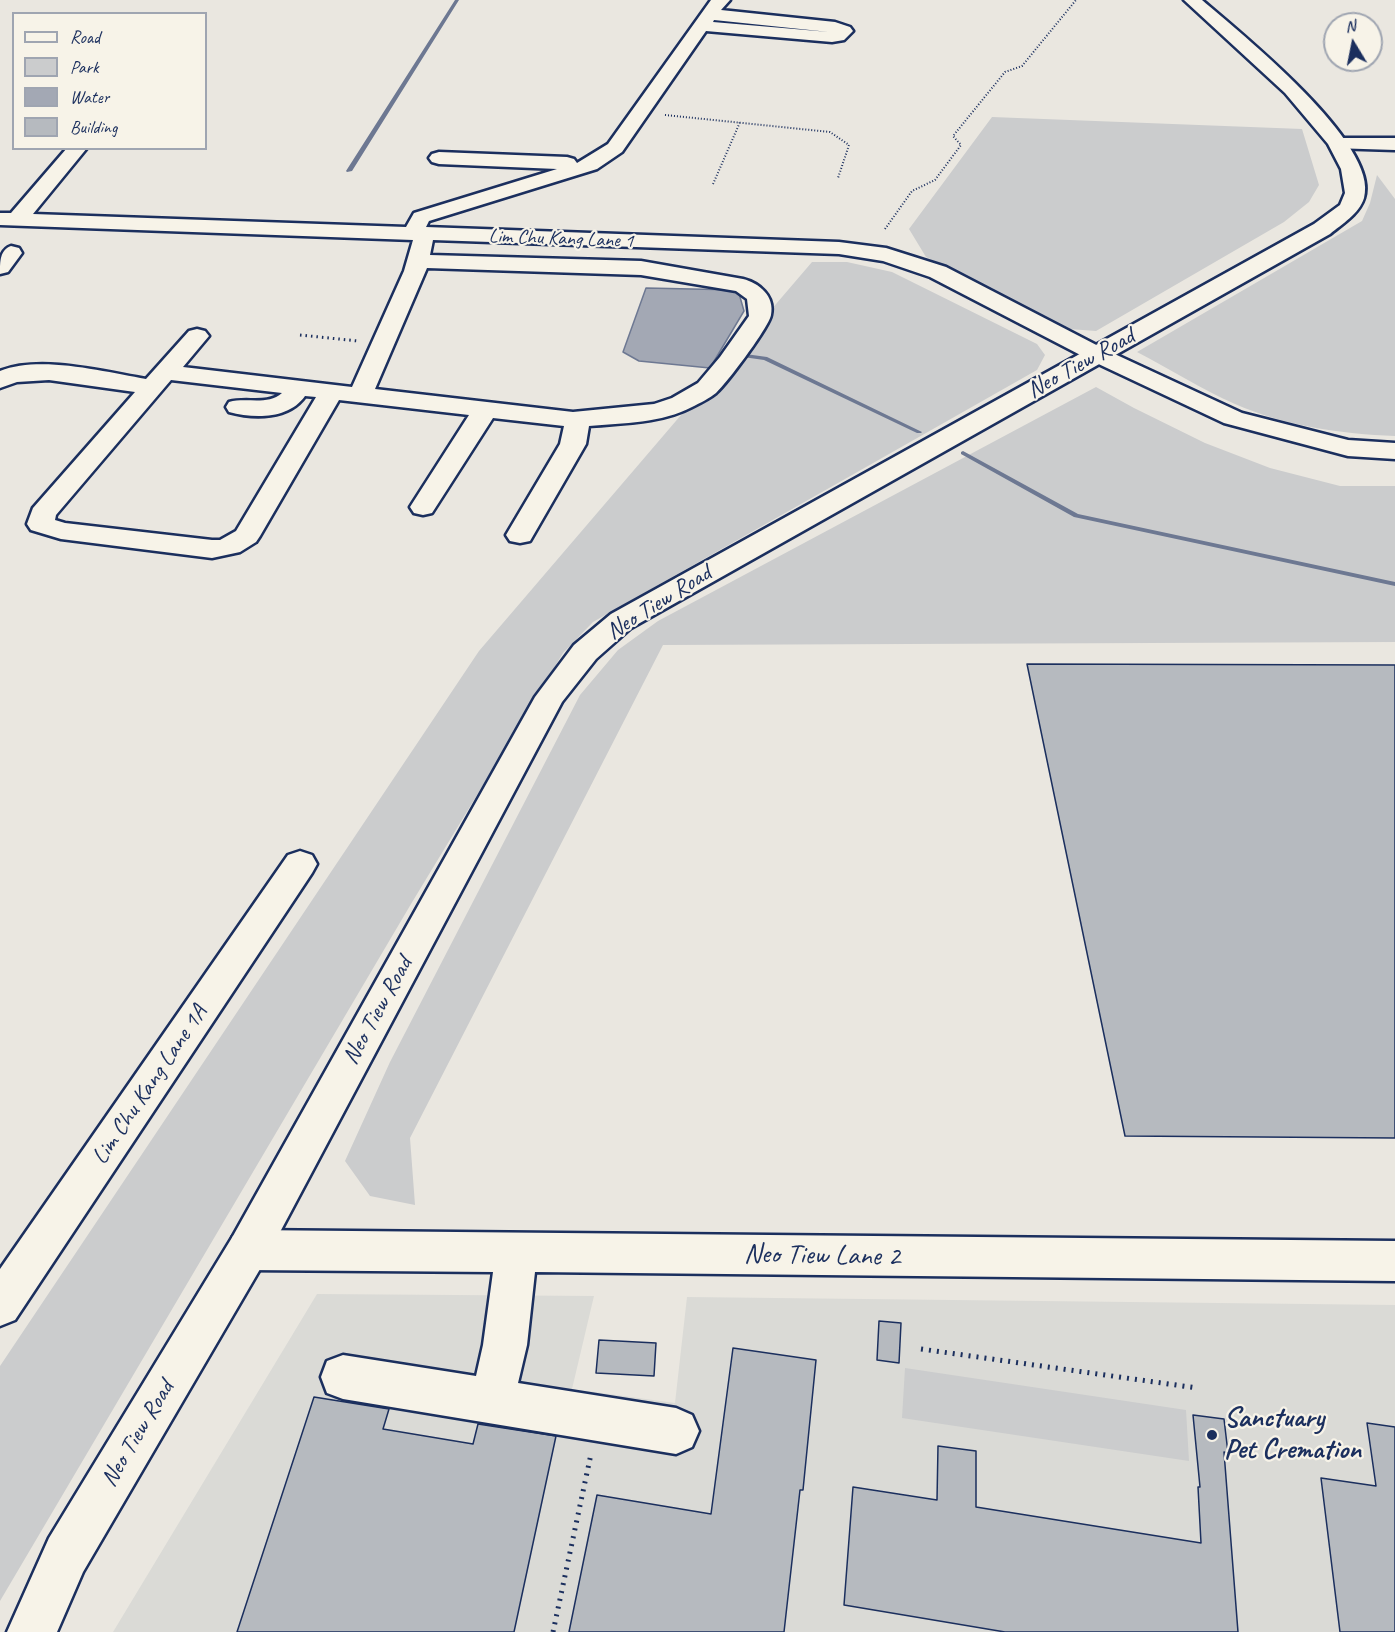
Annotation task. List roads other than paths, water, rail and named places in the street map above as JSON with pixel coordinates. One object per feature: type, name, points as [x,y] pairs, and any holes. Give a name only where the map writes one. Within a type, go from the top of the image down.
[{"type":"street","points":[[360,396],[418,261],[421,217],[590,165],[615,148],[722,0]]},
{"type":"street","name":"Neo Tiew Road","points":[[32,1632],[66,1555],[248,1250],[550,697],[585,652],[621,621],[966,426],[1322,229],[1348,208],[1355,194],[1351,169],[1340,144],[1327,126],[1307,104],[1192,0]]},
{"type":"street","points":[[706,20],[835,27],[844,31],[832,38],[706,20]]},
{"type":"street","points":[[1340,144],[1395,144]]},
{"type":"street","points":[[8,219],[68,176],[77,150]]},
{"type":"street","points":[[440,158],[590,165]]},
{"type":"street","name":"Lim Chu Kang Lane 1","points":[[8,219],[839,248],[886,255],[938,272],[1098,355],[1233,418],[1348,448],[1395,452]]},
{"type":"street","points":[[0,381],[14,374],[38,371],[298,388],[573,420],[634,415],[681,403],[706,388],[729,362],[760,316],[757,296],[743,286],[641,268],[418,261]]},
{"type":"street","points":[[197,336],[43,514],[41,524],[61,531],[225,549],[246,536],[331,392]]},
{"type":"street","points":[[238,407],[279,408],[291,400],[298,388]]},
{"type":"street","points":[[423,507],[486,409]]},
{"type":"street","points":[[520,535],[573,444],[577,424],[573,420]]},
{"type":"street","name":"Lim Chu Kang Lane 1A","points":[[0,1305],[300,864]]},
{"type":"street","name":"Neo Tiew Lane 2","points":[[248,1250],[1395,1261]]},
{"type":"street","points":[[492,1401],[505,1345],[516,1253]]},
{"type":"street","points":[[343,1377],[676,1431]]},
{"type":"water","points":[[646,288],[738,290],[744,311],[710,368],[639,361],[623,352]]},
{"type":"waterway","points":[[349,171],[457,0]]},
{"type":"waterway","points":[[738,355],[765,358],[919,432]]},
{"type":"waterway","points":[[963,453],[1076,516],[1395,584]]},
{"type":"place","name":"Sanctuary Pet Cremation","points":[[1212,1435]]}]
